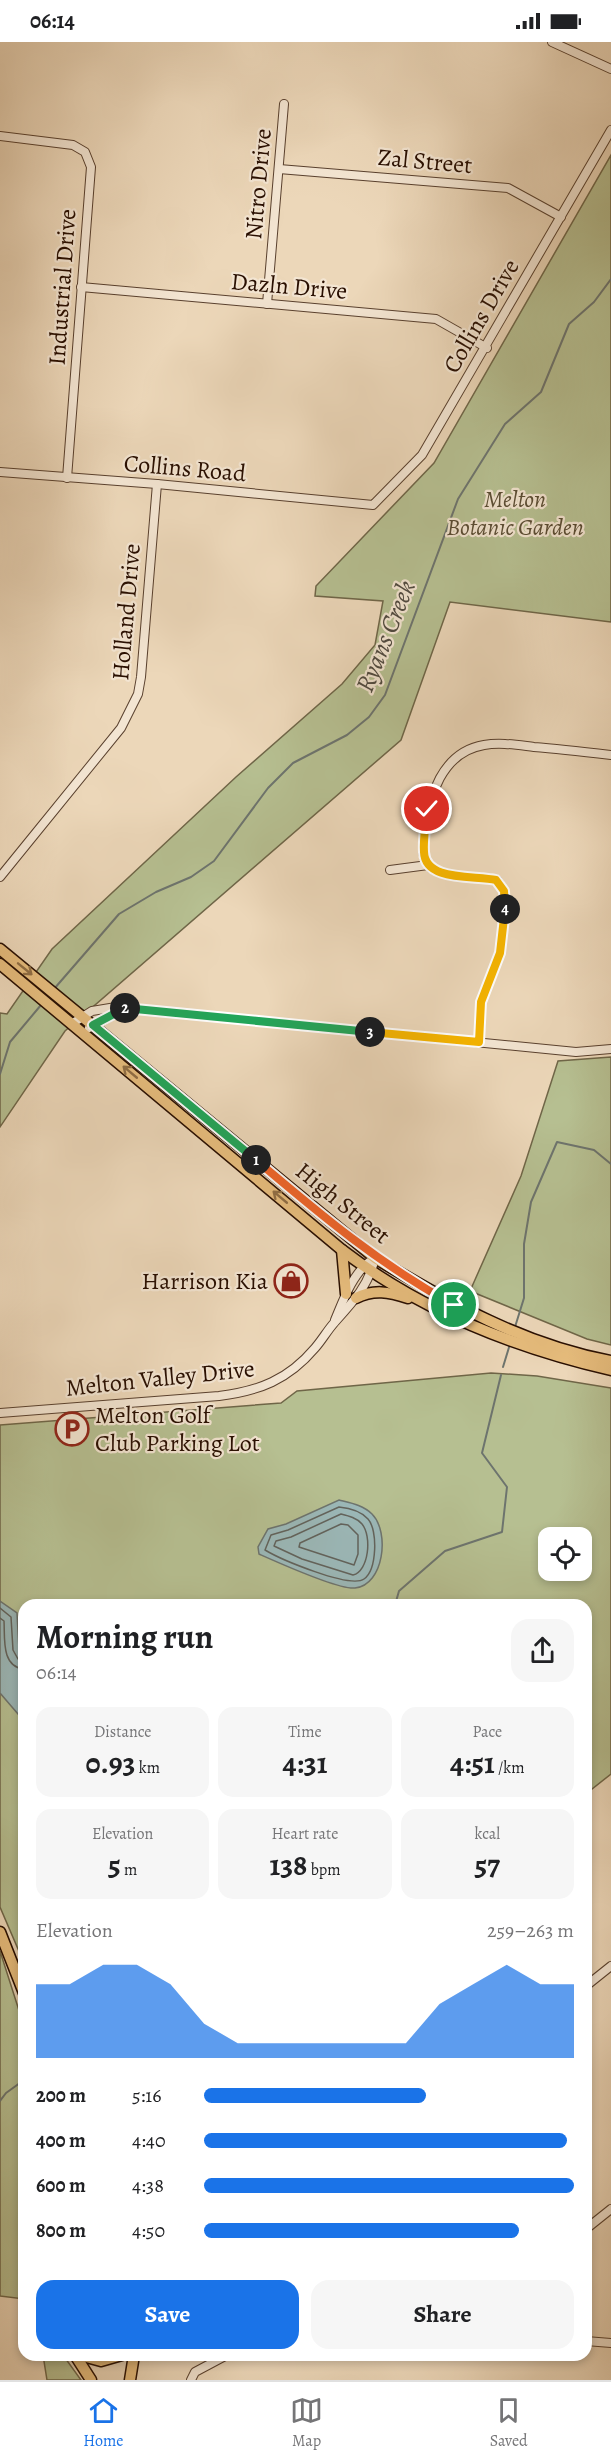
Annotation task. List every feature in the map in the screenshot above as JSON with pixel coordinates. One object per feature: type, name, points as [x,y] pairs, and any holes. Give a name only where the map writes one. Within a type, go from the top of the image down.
[{"type":"main road","name":"High Street","points":[[0,950],[83,1015],[375,1258],[506,1334]]},
{"type":"main road","name":"High Street","points":[[2,966],[342,1250],[368,1269],[451,1314],[611,1370]]},
{"type":"main road","points":[[342,1250],[351,1296],[371,1291],[388,1292],[451,1314]]},
{"type":"main road","name":"High Street","points":[[526,1342],[611,1361]]},
{"type":"main road","points":[[0,1932],[18,1978]]},
{"type":"main road","points":[[80,2361],[91,2380]]},
{"type":"main road","points":[[130,2380],[133,2361]]},
{"type":"street","points":[[552,42],[611,69]]},
{"type":"street","name":"Nitro Drive","points":[[267,304],[284,104]]},
{"type":"street","name":"Collins Drive","points":[[367,505],[376,501],[422,455],[487,348],[611,130]]},
{"type":"street","name":"Industrial Drive","points":[[0,136],[73,145],[80,148],[88,158],[91,167],[67,478]]},
{"type":"street","name":"Zal Street","points":[[279,169],[508,188],[561,217]]},
{"type":"street","name":"Dazln Drive","points":[[81,287],[436,320],[487,348]]},
{"type":"street","name":"Collins Road","points":[[0,472],[157,484],[367,505]]},
{"type":"street","name":"Holland Drive","points":[[0,878],[121,728],[138,694],[157,484]]},
{"type":"street","points":[[479,1042],[481,1002],[500,953],[506,903],[504,891],[496,880],[440,874],[428,865],[423,854],[427,809],[433,789],[446,769],[460,756],[482,745],[503,744],[611,754]]},
{"type":"street","points":[[390,870],[428,865]]},
{"type":"street","points":[[83,1033],[125,1008]]},
{"type":"street","points":[[73,1023],[83,1015],[102,1009],[125,1008],[576,1052],[611,1049]]},
{"type":"street","name":"Melton Valley Drive","points":[[0,1413],[219,1396],[253,1391],[275,1383],[301,1364],[334,1323],[375,1258]]},
{"type":"street","points":[[592,1981],[611,1966]]},
{"type":"street","points":[[592,2224],[610,2211]]},
{"type":"street","points":[[592,2341],[611,2343]]},
{"type":"street","points":[[190,2380],[195,2372],[216,2361]]},
{"type":"green space","name":"Melton Botanic Garden","points":[[611,155],[611,622],[450,602],[401,740],[65,1031],[0,1127],[0,1013],[7,1014],[52,949],[236,777],[342,684],[375,645],[383,601],[315,596],[316,586],[434,463]]},
{"type":"green space","points":[[611,1057],[611,1345],[587,1339],[470,1291],[521,1176],[558,1061]]},
{"type":"green space","points":[[491,1373],[537,1376],[611,1388],[611,1774],[592,1789],[592,1599],[18,1599],[18,1949],[0,1907],[0,1425],[281,1403],[297,1391]]},
{"type":"green space","points":[[0,1951],[18,2007],[18,2298],[0,2296]]},
{"type":"green space","points":[[44,2361],[67,2361],[81,2380],[47,2380]]},
{"type":"water","points":[[339,1500],[365,1508],[378,1522],[381,1533],[381,1557],[378,1568],[365,1585],[355,1588],[336,1585],[259,1554],[258,1547],[268,1529],[286,1524]]},
{"type":"water","points":[[0,1601],[17,1613],[18,1714],[0,1693]]},
{"type":"waterway","name":"Ryans Creek","points":[[54,989],[119,914],[156,892],[191,877],[214,861],[268,788],[293,763],[347,735],[369,717],[385,695],[458,499],[505,424],[541,392],[569,324],[594,302],[611,279]]},
{"type":"waterway","name":"Ryans Creek","points":[[0,1074],[10,1042],[41,1005]]},
{"type":"waterway","points":[[515,1327],[524,1298],[524,1244],[531,1202],[557,1142],[594,1150],[611,1164]]},
{"type":"waterway","points":[[503,1367],[510,1344]]},
{"type":"waterway","points":[[397,1599],[399,1591],[445,1551],[502,1532],[507,1487],[482,1453],[501,1375]]},
{"type":"waterway","points":[[0,2101],[18,2084]]},
{"type":"place","name":"Harrison Kia","points":[[291,1281]]},
{"type":"place","name":"Melton Golf Club Parking Lot","points":[[72,1429]]},
{"type":"route","points":[[427,809],[423,854],[428,865],[440,874],[496,880],[504,891],[506,903],[500,953],[481,1002],[479,1042],[125,1008],[93,1025],[375,1258],[454,1305]]}]
